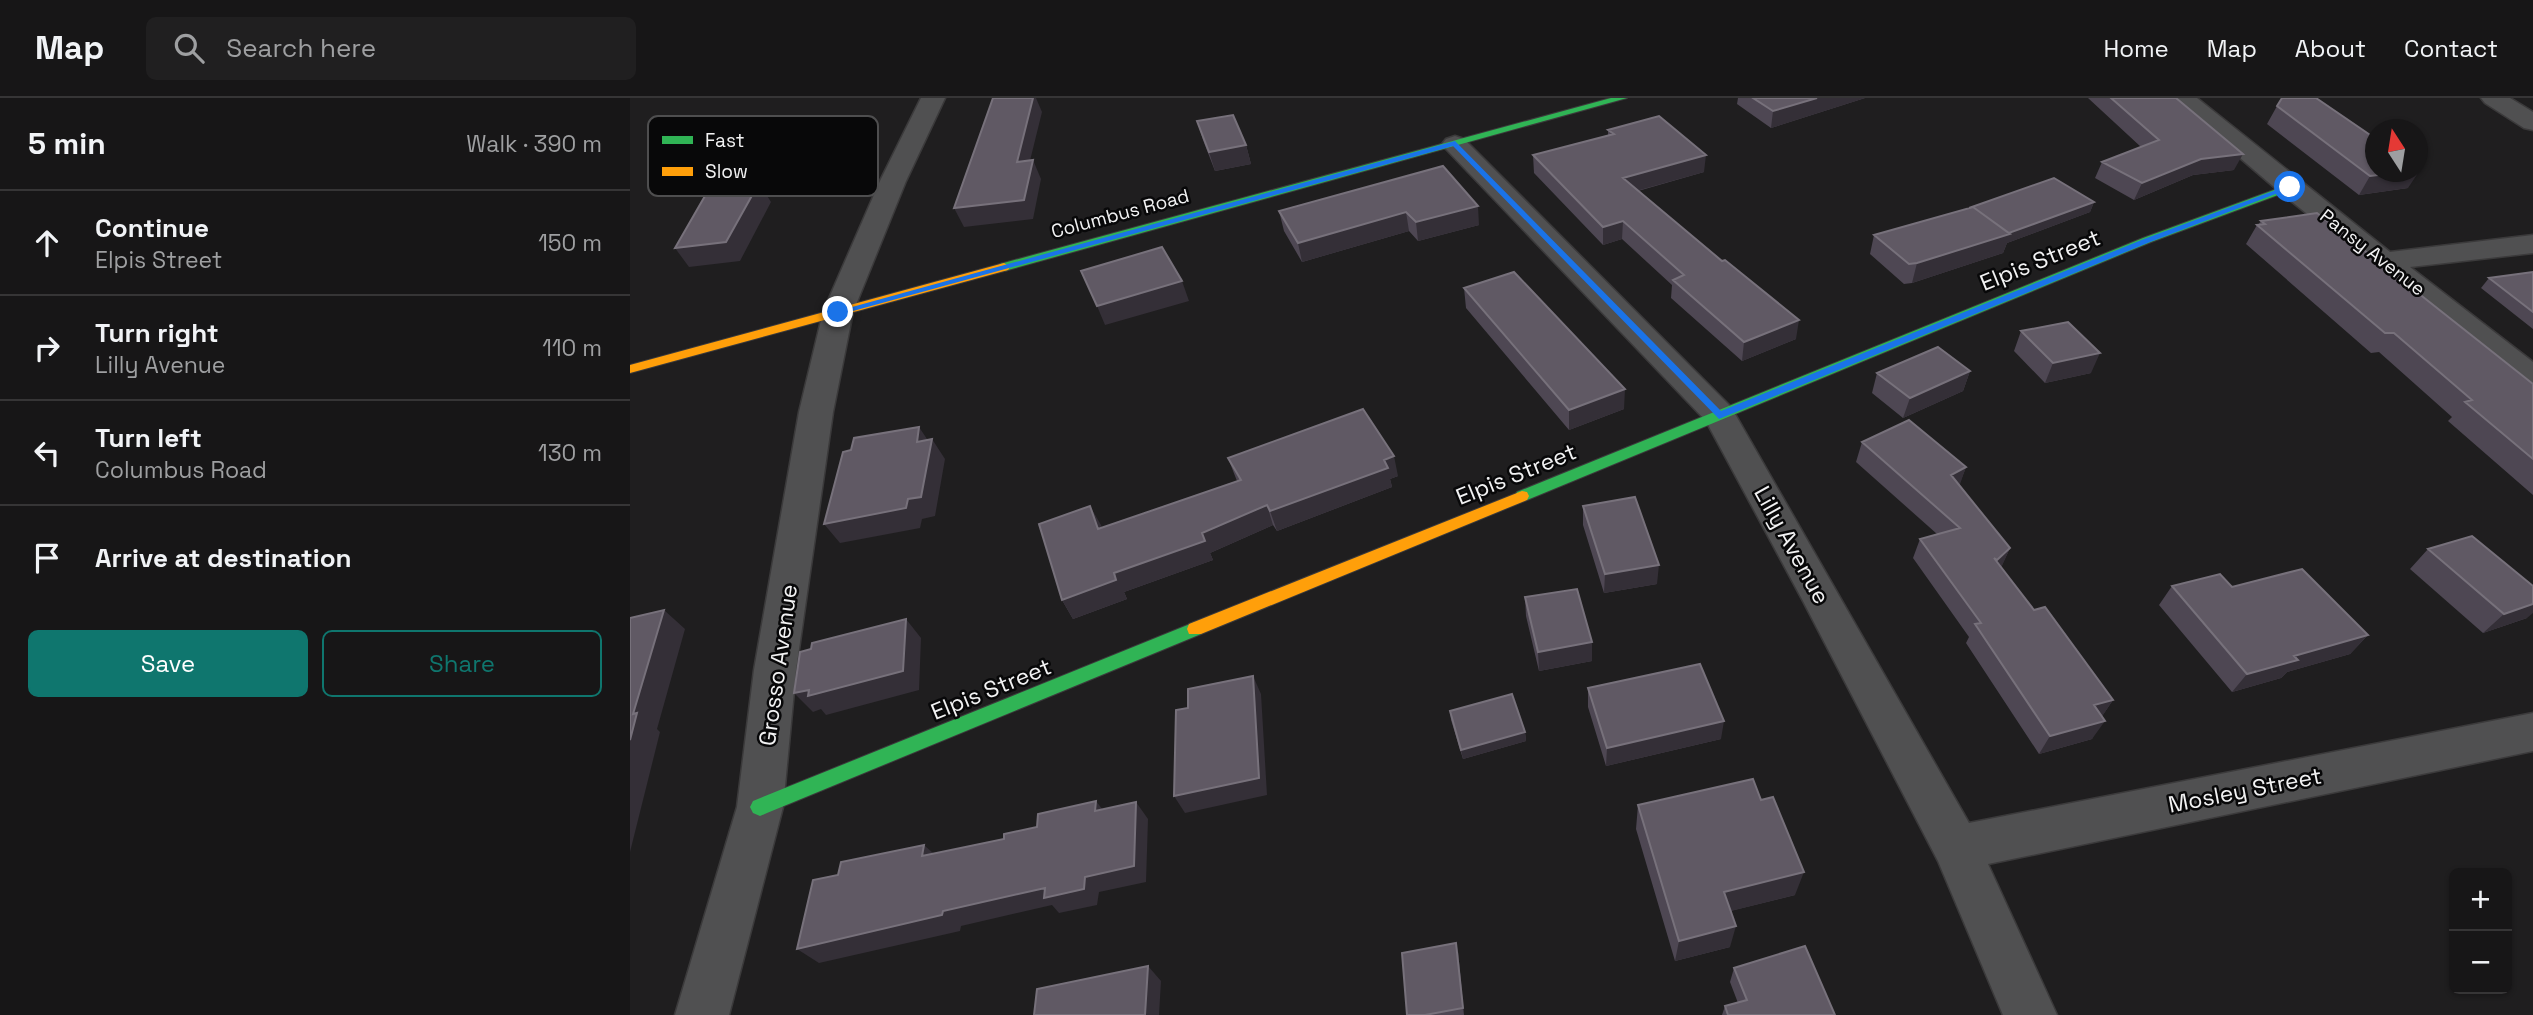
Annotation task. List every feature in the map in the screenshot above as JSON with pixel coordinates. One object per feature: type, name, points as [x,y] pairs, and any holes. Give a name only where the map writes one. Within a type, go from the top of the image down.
[{"type":"street","name":"Grosso Avenue","points":[[702,1015],[760,807],[777,656],[816,412],[838,312],[893,181],[933,98]]},
{"type":"street","name":"Columbus Road","points":[[630,369],[1622,98]]},
{"type":"street","points":[[2183,99],[2218,98]]},
{"type":"street","points":[[2493,98],[2533,122]]},
{"type":"street","name":"Pansy Avenue","points":[[2183,99],[2290,187],[2533,378]]},
{"type":"street","name":"Lilly Avenue","points":[[1455,144],[1719,415],[1957,848],[2030,1015]]},
{"type":"street","name":"Elpis Street","points":[[760,807],[2147,240],[2290,187]]},
{"type":"street","points":[[2385,261],[2533,244]]},
{"type":"street","name":"Mosley Street","points":[[1957,848],[2533,732]]},
{"type":"building","points":[[993,98],[1033,98],[1017,162],[1033,160],[1024,200],[954,208]]},
{"type":"building","points":[[1753,98],[1817,98],[1773,111]]},
{"type":"building","points":[[2111,98],[2176,98],[2243,154],[2201,159],[2142,183],[2102,162],[2159,140]]},
{"type":"building","points":[[2282,98],[2316,98],[2365,131],[2365,172],[2277,106]]},
{"type":"building","points":[[1233,115],[1246,145],[1209,152],[1197,121]]},
{"type":"building","points":[[1659,116],[1706,155],[1623,178],[1722,261],[1725,260],[1799,320],[1744,342],[1673,280],[1684,275],[1623,221],[1603,227],[1533,155],[1614,134],[1608,130]]},
{"type":"building","points":[[1443,166],[1478,206],[1416,222],[1406,212],[1298,243],[1279,211]]},
{"type":"building","points":[[2054,178],[2094,202],[2009,233],[1973,207],[1969,208]]},
{"type":"building","points":[[705,196],[752,196],[726,242],[675,248]]},
{"type":"building","points":[[1973,207],[2010,234],[1909,264],[1874,235]]},
{"type":"building","points":[[2317,213],[2533,384],[2533,459],[2465,402],[2472,400],[2394,333],[2385,333],[2257,225],[2265,224],[2261,221]]},
{"type":"building","points":[[1162,247],[1182,281],[1097,306],[1081,271]]},
{"type":"building","points":[[1514,272],[1625,389],[1569,410],[1464,288]]},
{"type":"building","points":[[2533,272],[2533,312],[2489,278]]},
{"type":"building","points":[[2068,322],[2100,353],[2053,363],[2021,331]]},
{"type":"building","points":[[1938,347],[1970,371],[1910,398],[1877,373]]},
{"type":"building","points":[[1363,409],[1394,456],[1384,460],[1388,468],[1270,511],[1267,505],[1202,533],[1205,541],[1114,573],[1116,580],[1062,600],[1039,524],[1090,506],[1098,529],[1241,480],[1228,458]]},
{"type":"building","points":[[1909,420],[1966,467],[1951,475],[2010,548],[1997,560],[1994,558],[2034,610],[2045,607],[2113,700],[2094,705],[2105,721],[2050,736],[1975,624],[1981,623],[1920,539],[1960,528],[1862,442]]},
{"type":"building","points":[[919,427],[917,442],[932,439],[921,497],[908,499],[906,508],[824,524],[843,452],[851,450],[854,438]]},
{"type":"building","points":[[1635,497],[1659,565],[1605,574],[1583,506]]},
{"type":"building","points":[[2472,536],[2533,586],[2533,604],[2504,614],[2428,549]]},
{"type":"building","points":[[2302,569],[2368,635],[2294,656],[2298,660],[2247,674],[2172,586],[2220,574],[2232,587]]},
{"type":"building","points":[[1577,589],[1592,642],[1538,652],[1525,597]]},
{"type":"building","points":[[664,610],[633,714],[637,713],[630,740],[630,618]]},
{"type":"building","points":[[906,619],[903,671],[808,696],[809,690],[794,693],[800,652],[811,649],[812,643]]},
{"type":"building","points":[[1700,664],[1724,721],[1607,748],[1588,688]]},
{"type":"building","points":[[1253,676],[1259,778],[1174,796],[1176,710],[1188,708],[1188,689]]},
{"type":"building","points":[[1512,694],[1525,732],[1461,750],[1450,711]]},
{"type":"building","points":[[1753,779],[1761,800],[1773,797],[1804,872],[1724,892],[1736,926],[1679,941],[1638,805]]},
{"type":"building","points":[[1096,801],[1095,811],[1136,802],[1134,866],[1085,877],[1084,889],[1044,898],[1045,888],[797,949],[813,880],[838,875],[841,862],[924,845],[922,856],[1004,839],[1004,834],[1037,827],[1038,814]]},
{"type":"building","points":[[1456,943],[1463,1008],[1425,1015],[1407,1015],[1402,953]]},
{"type":"building","points":[[1805,946],[1835,1015],[1728,1015],[1725,1006],[1747,1000],[1734,968]]},
{"type":"building","points":[[1148,966],[1145,1015],[1034,1015],[1037,989]]},
{"type":"traffic: fast","points":[[1004,267],[1622,98]]},
{"type":"traffic: fast","points":[[1522,496],[2147,240],[2290,187]]},
{"type":"traffic: fast","points":[[760,807],[1195,629]]},
{"type":"traffic: slow","points":[[630,369],[1004,267]]},
{"type":"traffic: slow","points":[[1195,629],[1522,496]]},
{"type":"route","points":[[838,312],[1455,144],[1719,415],[2147,240],[2290,187]]}]
